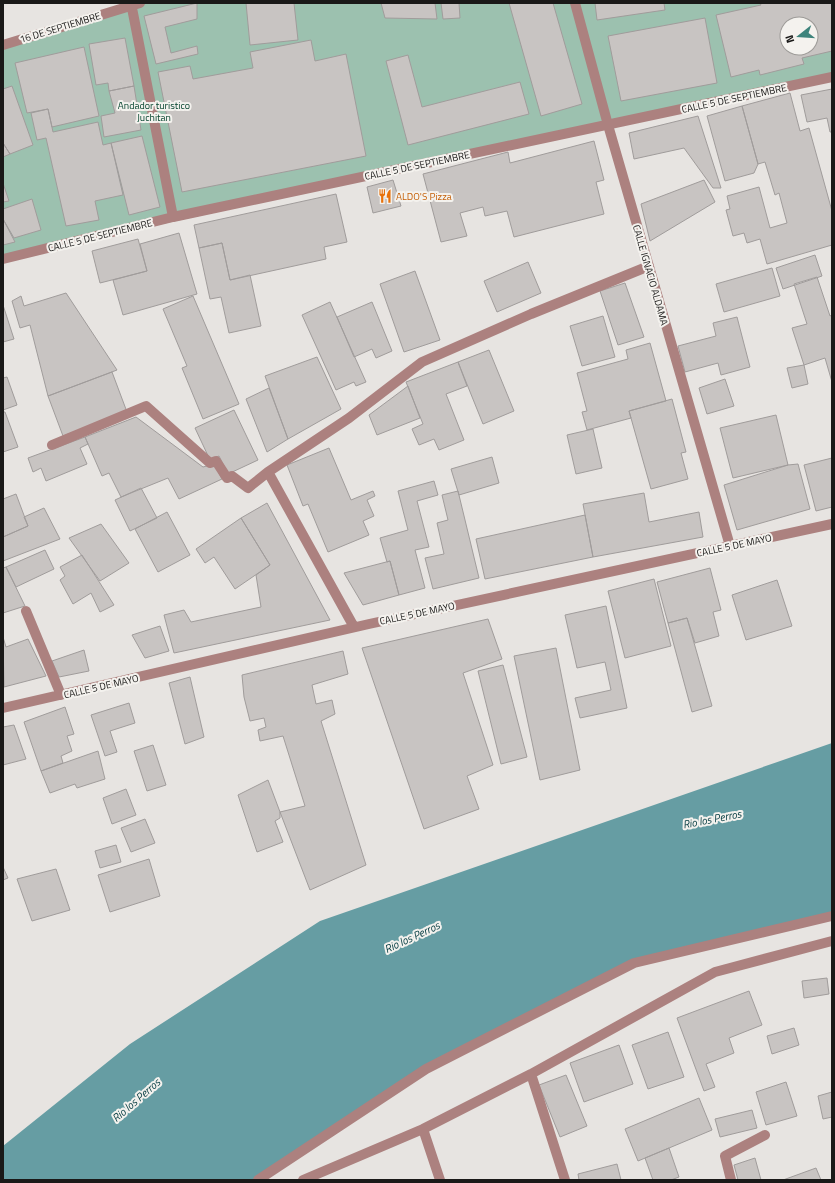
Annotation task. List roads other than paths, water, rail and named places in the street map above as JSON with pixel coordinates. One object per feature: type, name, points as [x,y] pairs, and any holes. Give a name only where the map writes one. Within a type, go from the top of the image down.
[{"type":"street","name":"CALLE IGNACIO ALDAMA","points":[[575,3],[608,125],[730,546]]},
{"type":"street","name":"16 DE SEPTIEMBRE","points":[[3,45],[134,4]]},
{"type":"street","points":[[134,4],[173,217]]},
{"type":"street","name":"CALLE 5 DE SEPTIEMBRE","points":[[3,259],[173,217],[832,77]]},
{"type":"street","points":[[52,445],[146,406],[210,463],[216,461],[227,478],[232,476],[248,488],[268,472],[350,418],[422,362],[531,314],[649,266]]},
{"type":"street","points":[[268,472],[354,627]]},
{"type":"street","name":"CALLE 5 DE MAYO","points":[[3,708],[354,627],[832,524]]},
{"type":"street","points":[[26,611],[61,695]]},
{"type":"street","points":[[258,1180],[426,1069],[634,963],[832,916]]},
{"type":"street","points":[[303,1180],[423,1129],[530,1074],[715,972],[832,942]]},
{"type":"street","points":[[530,1074],[566,1180]]},
{"type":"street","points":[[423,1129],[440,1180]]},
{"type":"street","points":[[731,1180],[725,1156],[764,1135]]},
{"type":"water","name":"Rio los Perros","points":[[832,743],[832,916],[634,963],[426,1069],[258,1180],[3,1180],[3,1146],[130,1044],[320,921]]},
{"type":"place","name":"ALDO'S Pizza","points":[[385,196]]},
{"type":"park label","name":"Andador turistico Juchitan","points":[[154,110]]}]
